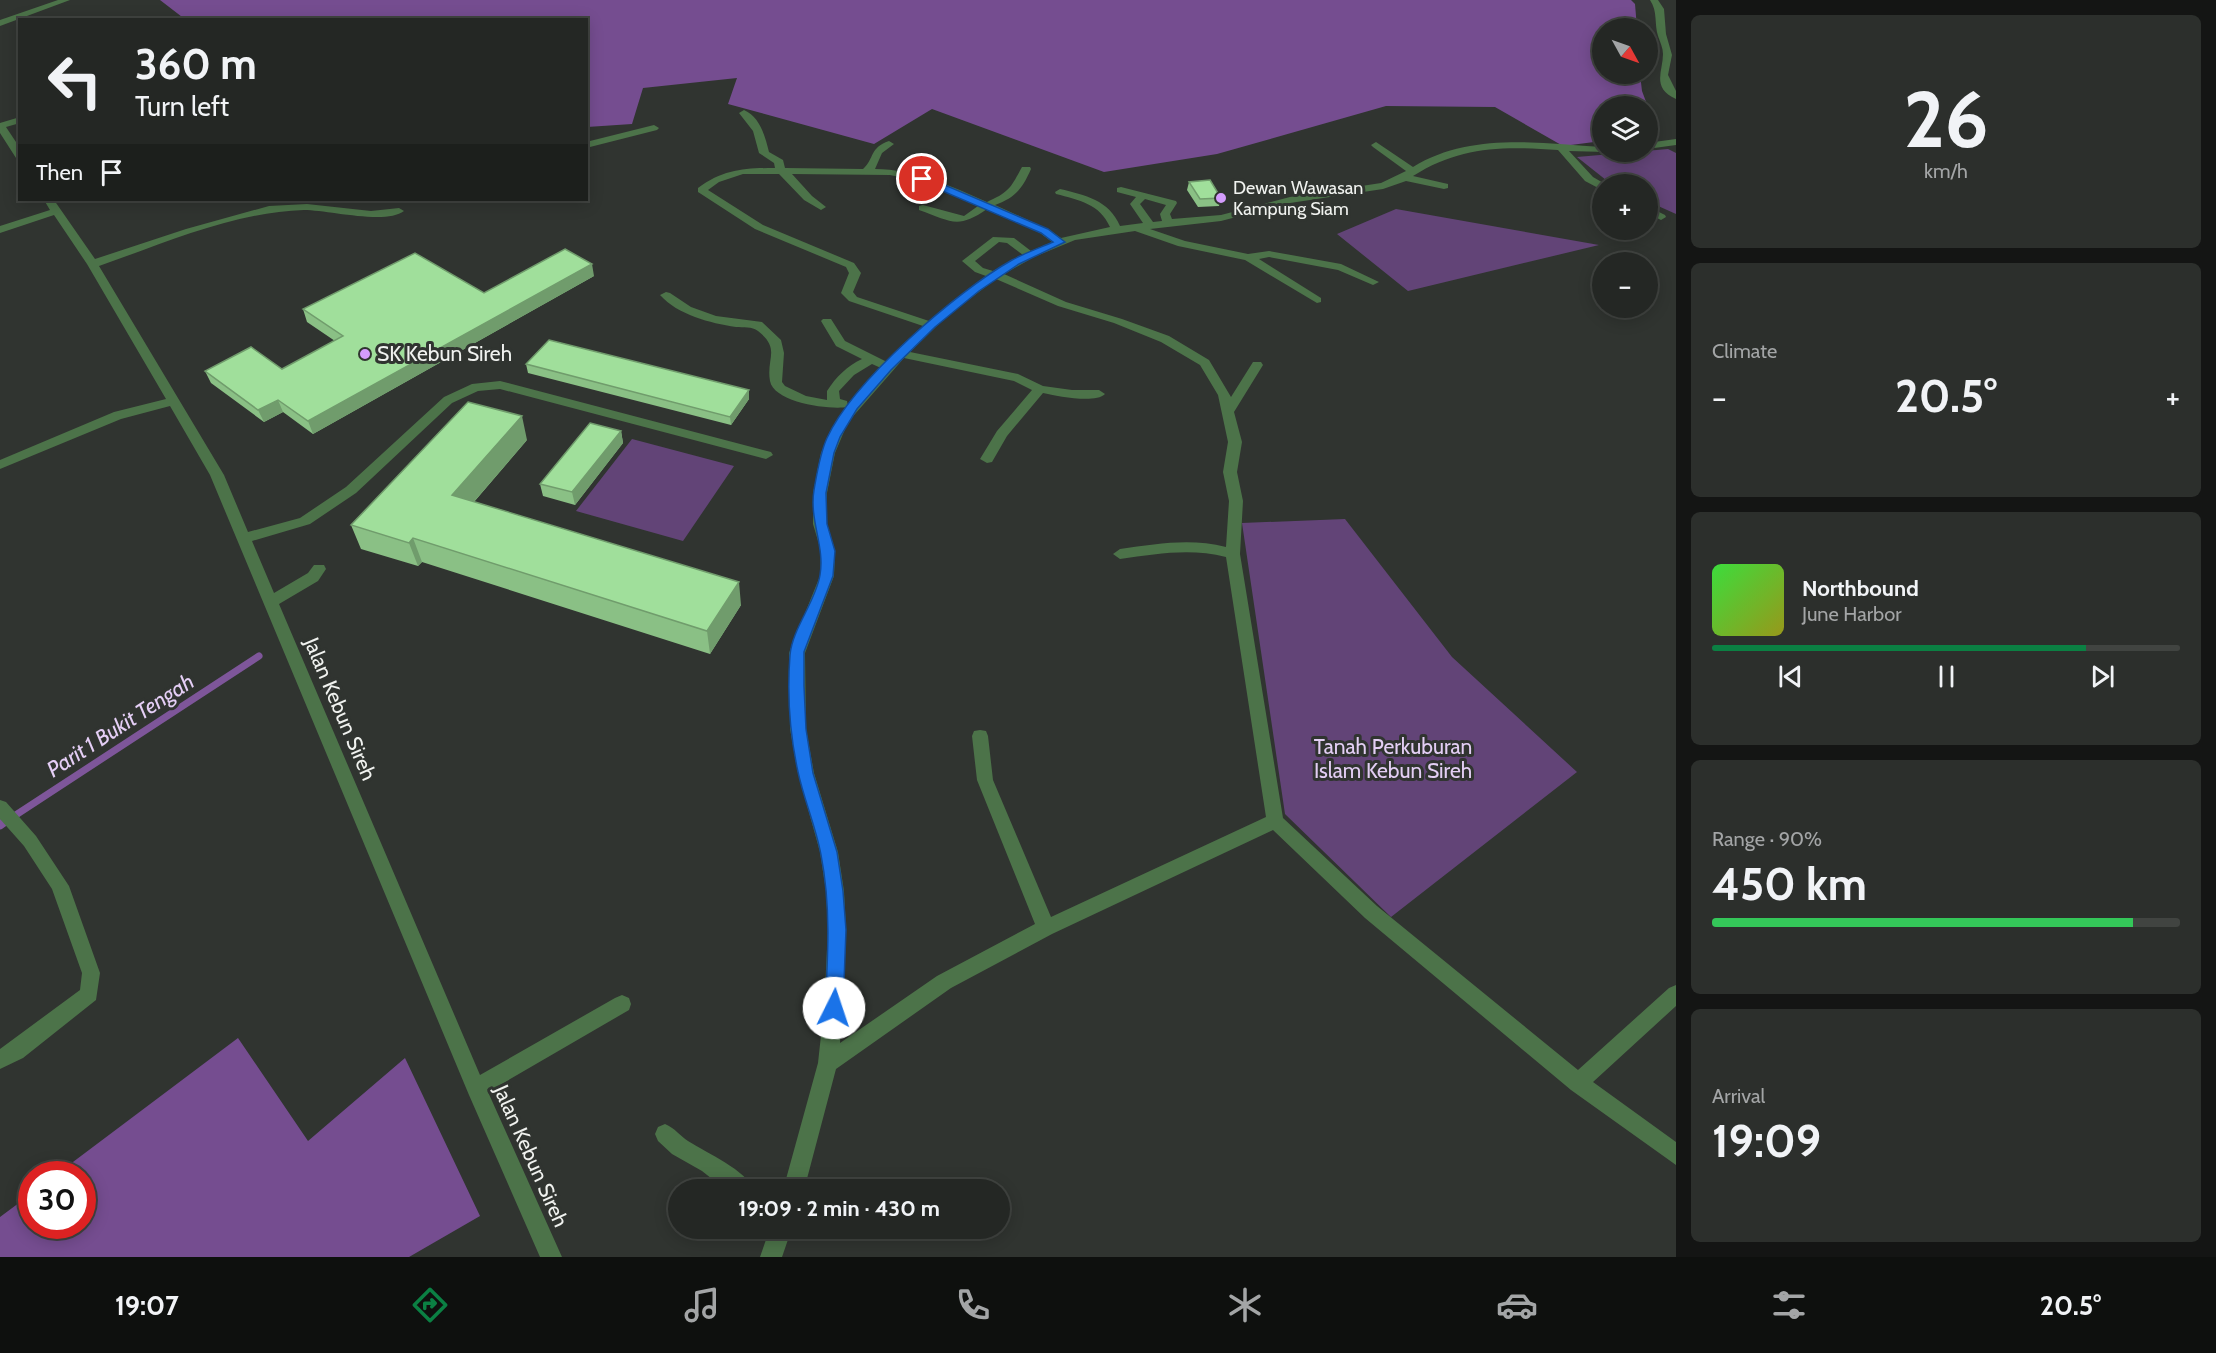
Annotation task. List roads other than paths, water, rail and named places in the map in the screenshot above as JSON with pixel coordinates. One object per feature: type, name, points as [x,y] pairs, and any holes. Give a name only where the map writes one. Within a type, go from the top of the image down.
[{"type":"street","points":[[0,23],[66,0]]},
{"type":"street","points":[[1654,0],[1660,9],[1662,34],[1668,56],[1663,75],[1668,88],[1676,96]]},
{"type":"street","points":[[744,113],[752,120],[764,153],[779,162],[781,171],[794,180],[806,199],[821,207]]},
{"type":"street","points":[[18,121],[0,126],[18,153]]},
{"type":"street","points":[[588,145],[625,132],[654,128]]},
{"type":"street","points":[[1658,144],[1676,142]]},
{"type":"street","points":[[866,171],[873,165],[877,152],[889,144]]},
{"type":"street","points":[[1376,145],[1407,174],[1444,186]]},
{"type":"street","points":[[796,1179],[828,1063],[837,964],[835,891],[829,852],[806,773],[798,729],[797,652],[827,576],[828,551],[820,524],[822,475],[834,437],[852,407],[888,367],[931,325],[996,274],[1060,242],[1116,229],[1221,218],[1290,200],[1383,186],[1443,155],[1469,148],[1528,145],[1592,150]]},
{"type":"street","points":[[1562,149],[1592,181]]},
{"type":"street","points":[[923,208],[956,219],[966,219],[985,206],[1002,199],[1018,187],[1026,169]]},
{"type":"street","points":[[931,325],[853,299],[847,293],[855,273],[850,265],[759,227],[702,190],[715,180],[742,171],[890,172],[922,179],[1044,231],[1060,242]]},
{"type":"street","points":[[1121,189],[1172,203],[1165,214],[1168,223]]},
{"type":"street","points":[[1060,192],[1091,201],[1107,209],[1116,229]]},
{"type":"street","points":[[1142,196],[1135,204],[1150,225]]},
{"type":"street","name":"Jalan Kebun Sireh","points":[[50,201],[93,264],[217,475],[476,1088],[551,1257]]},
{"type":"street","points":[[285,207],[294,201]]},
{"type":"street","points":[[93,264],[190,231],[269,209],[330,208],[371,214],[399,211]]},
{"type":"street","points":[[0,230],[57,211]]},
{"type":"street","points":[[1135,227],[1182,244],[1248,257],[1269,254],[1287,256],[1308,263],[1341,267],[1373,282]]},
{"type":"street","points":[[1030,255],[1010,240],[997,239],[968,261],[980,270],[996,274],[1062,304],[1165,339],[1206,363],[1214,374],[1229,410],[1235,442],[1230,472],[1236,501],[1233,554],[1275,821],[1371,912],[1578,1083],[1676,1155]]},
{"type":"street","points":[[1248,257],[1317,300]]},
{"type":"street","points":[[666,295],[687,309],[713,318],[737,324],[758,325],[775,340],[778,353],[776,382],[782,388],[802,399],[830,405],[834,401]]},
{"type":"street","points":[[826,321],[840,343],[888,367]]},
{"type":"street","points":[[901,354],[1018,378],[1040,389],[1072,394],[1099,394]]},
{"type":"street","points":[[834,401],[833,391],[844,376],[857,365],[870,360]]},
{"type":"street","points":[[1229,410],[1257,365]]},
{"type":"street","points":[[245,538],[305,521],[351,490],[448,399],[476,387],[500,385],[766,455]]},
{"type":"street","points":[[987,459],[1002,434],[1040,389]]},
{"type":"street","points":[[0,465],[119,415],[135,413],[174,401]]},
{"type":"street","points":[[834,401],[852,407]]},
{"type":"street","points":[[1120,554],[1184,546],[1205,547],[1233,554]]},
{"type":"street","points":[[271,602],[313,576],[319,569]]},
{"type":"street","points":[[980,736],[985,780],[1046,928]]},
{"type":"street","points":[[0,1060],[16,1051],[89,994],[91,973],[60,886],[1,807]]},
{"type":"street","points":[[828,1063],[944,982],[1046,928],[1275,821]]},
{"type":"street","points":[[1578,1083],[1676,994]]},
{"type":"street","points":[[476,1088],[622,1004]]},
{"type":"street","points":[[665,1134],[679,1147],[729,1179]]},
{"type":"street","points":[[771,1257],[777,1239]]},
{"type":"waterway","name":"Parit 1 Bukit Tengah","points":[[2,824],[259,656]]},
{"type":"waterway","name":"Parit 1 Bukit Tengah","points":[[0,825],[4,822]]},
{"type":"place","name":"Dewan Wawasan Kampung Siam","points":[[1221,198]]},
{"type":"place","name":"SK Kebun Sireh","points":[[365,354]]},
{"type":"park label","name":"Tanah Perkuburan Islam Kebun Sireh","points":[[1393,759]]}]
